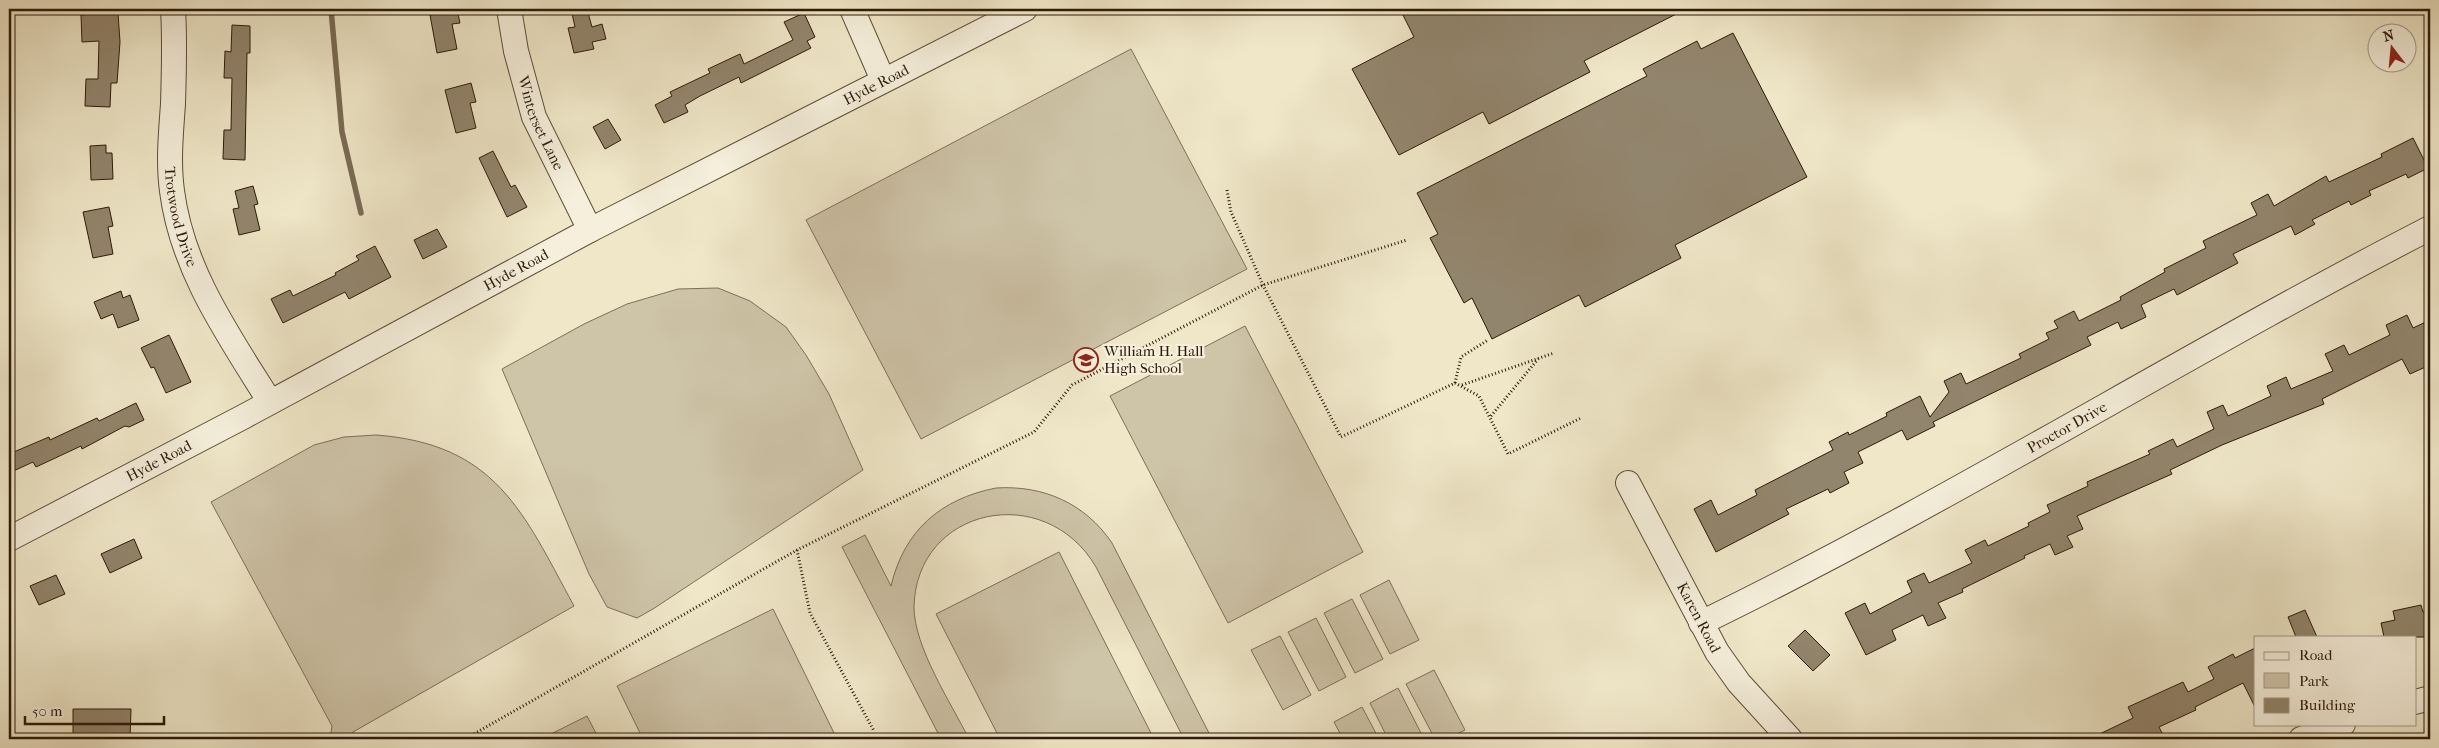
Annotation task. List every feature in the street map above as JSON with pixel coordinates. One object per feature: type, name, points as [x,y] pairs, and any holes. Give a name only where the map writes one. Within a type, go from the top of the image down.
[{"type":"street","name":"Trotwood Drive","points":[[173,9],[170,153],[175,210],[186,248],[204,292],[270,402]]},
{"type":"street","name":"Winterset Lane","points":[[509,9],[516,51],[534,117],[590,230]]},
{"type":"street","points":[[852,9],[883,80]]},
{"type":"street","name":"Hyde Road","points":[[9,539],[270,402],[590,230],[1025,9]]},
{"type":"street","name":"Proctor Drive","points":[[1702,623],[1893,523],[2336,276],[2430,228]]},
{"type":"street","name":"Karen Road","points":[[1628,483],[1727,668],[1790,739]]},
{"type":"street","points":[[2416,702],[2430,698]]},
{"type":"street","points":[[2301,739],[2337,726]]},
{"type":"path","points":[[1227,190],[1231,212],[1263,285],[1341,437],[1455,383],[1479,396],[1491,416],[1508,454],[1581,418]]},
{"type":"path","points":[[465,739],[797,550],[1034,432],[1072,385],[1263,285],[1407,240]]},
{"type":"path","points":[[1455,383],[1461,357],[1488,340]]},
{"type":"path","points":[[1461,385],[1554,353]]},
{"type":"path","points":[[1491,416],[1539,359]]},
{"type":"path","points":[[797,550],[810,613],[874,731]]},
{"type":"green space","points":[[1131,49],[1247,269],[921,439],[806,220]]},
{"type":"green space","points":[[718,288],[750,301],[786,327],[806,355],[829,394],[863,470],[637,618],[607,607],[589,574],[502,369],[584,324],[627,304],[678,289]]},
{"type":"green space","points":[[1245,326],[1363,552],[1228,623],[1110,396]]},
{"type":"green space","points":[[376,435],[417,441],[450,452],[478,468],[501,489],[521,513],[574,606],[353,732],[353,739],[330,739],[332,726],[211,502],[314,445],[344,437]]},
{"type":"green space","points":[[996,488],[1030,490],[1062,499],[1089,517],[1101,529],[1112,543],[1212,739],[1184,739],[1096,567],[1074,540],[1046,522],[1017,515],[987,517],[959,527],[936,546],[920,573],[914,607],[920,639],[935,674],[969,739],[941,739],[842,547],[865,535],[891,586],[905,549],[927,520],[958,500]]},
{"type":"green space","points":[[1059,552],[1154,739],[1000,739],[936,614]]},
{"type":"green space","points":[[1389,580],[1419,640],[1390,654],[1360,595]]},
{"type":"green space","points":[[1352,599],[1383,659],[1355,673],[1324,613]]},
{"type":"green space","points":[[773,609],[837,739],[643,739],[617,686]]},
{"type":"green space","points":[[1316,618],[1346,677],[1319,691],[1288,632]]},
{"type":"green space","points":[[1280,636],[1311,695],[1283,710],[1251,650]]},
{"type":"green space","points":[[1434,670],[1465,730],[1447,739],[1435,739],[1406,684]]},
{"type":"green space","points":[[1398,688],[1424,739],[1388,739],[1370,703]]},
{"type":"green space","points":[[1362,707],[1379,739],[1343,739],[1334,722]]},
{"type":"green space","points":[[587,716],[599,739],[541,739]]},
{"type":"building","points":[[93,9],[110,9],[110,13],[118,13],[120,42],[117,83],[111,83],[110,107],[85,106],[86,79],[98,79],[99,41],[82,42],[81,15],[93,14]]},
{"type":"building","points":[[440,9],[457,9],[460,23],[452,24],[457,49],[437,53],[430,15],[440,13]]},
{"type":"building","points":[[571,9],[587,9],[592,27],[602,24],[606,39],[592,42],[594,49],[574,53],[568,28],[575,27]]},
{"type":"building","points":[[1400,9],[1686,9],[1584,61],[1590,72],[1489,124],[1483,112],[1399,155],[1352,69],[1414,37]]},
{"type":"building","points":[[804,13],[815,37],[807,41],[811,48],[741,83],[739,77],[700,96],[685,105],[688,112],[664,123],[655,105],[672,96],[670,92],[710,73],[708,69],[740,54],[744,64],[793,40],[784,22]]},
{"type":"building","points":[[232,25],[250,26],[250,53],[247,53],[245,160],[223,159],[224,130],[231,130],[232,78],[224,78],[225,51],[231,52]]},
{"type":"building","points":[[1733,33],[1807,177],[1675,245],[1681,258],[1585,307],[1579,295],[1492,339],[1472,298],[1464,303],[1430,238],[1438,234],[1417,193],[1647,76],[1643,69],[1697,41],[1701,49]]},
{"type":"building","points":[[471,83],[476,102],[470,103],[476,128],[456,133],[445,90]]},
{"type":"building","points":[[608,119],[621,140],[605,149],[593,127]]},
{"type":"building","points":[[2413,138],[2428,168],[2408,178],[2406,174],[2369,191],[2371,195],[2351,205],[2349,201],[2312,220],[2315,224],[2295,235],[2291,226],[2233,254],[2238,263],[2177,295],[2174,289],[2141,305],[2146,317],[2121,329],[2118,322],[2087,337],[2091,345],[1933,422],[1935,426],[1907,440],[1902,430],[1858,452],[1863,463],[1844,472],[1849,483],[1830,493],[1828,489],[1786,509],[1789,514],[1716,552],[1694,509],[1711,500],[1718,515],[1757,495],[1755,490],[1833,450],[1829,442],[1848,432],[1849,435],[1887,416],[1886,413],[1920,396],[1930,417],[1949,392],[1944,381],[1961,373],[1966,384],[2021,358],[2019,354],[2049,339],[2046,333],[2058,328],[2054,321],[2074,311],[2079,321],[2121,300],[2120,297],[2165,272],[2164,269],[2206,248],[2203,241],[2257,215],[2251,203],[2268,194],[2274,206],[2326,176],[2329,182],[2382,157],[2381,154]]},
{"type":"building","points":[[106,145],[106,153],[112,153],[113,179],[91,180],[90,146]]},
{"type":"building","points":[[493,151],[511,187],[515,185],[527,207],[507,217],[479,158]]},
{"type":"building","points":[[253,186],[258,204],[254,205],[260,230],[239,235],[233,209],[239,208],[235,191]]},
{"type":"building","points":[[109,207],[113,226],[108,227],[113,254],[93,258],[83,212]]},
{"type":"building","points":[[437,229],[447,247],[423,259],[414,240]]},
{"type":"building","points":[[375,246],[391,277],[349,299],[345,292],[283,323],[271,299],[290,290],[293,296],[336,275],[335,273],[359,260],[356,256]]},
{"type":"building","points":[[121,291],[123,298],[130,295],[139,320],[118,328],[113,314],[101,319],[94,302]]},
{"type":"building","points":[[2407,315],[2413,328],[2430,320],[2430,365],[2410,374],[2402,359],[2322,399],[2324,404],[2222,445],[2170,470],[2172,474],[2077,516],[2083,529],[2067,536],[2073,547],[2055,555],[2050,544],[2024,556],[2025,558],[1962,589],[1963,592],[1938,603],[1946,618],[1928,626],[1923,615],[1892,630],[1896,640],[1866,655],[1845,613],[1865,603],[1870,614],[1912,592],[1907,581],[1924,573],[1929,583],[1972,563],[1965,550],[1985,540],[1988,546],[2029,526],[2028,523],[2050,512],[2047,505],[2088,486],[2087,482],[2150,454],[2148,451],[2173,439],[2177,447],[2214,429],[2207,412],[2223,405],[2228,416],[2271,396],[2267,386],[2286,377],[2291,389],[2333,371],[2325,354],[2344,345],[2349,355],[2390,335],[2386,325]]},
{"type":"building","points":[[169,335],[191,382],[166,393],[154,367],[151,368],[141,348]]},
{"type":"building","points":[[136,403],[144,420],[129,427],[125,426],[82,449],[81,446],[36,467],[33,462],[9,473],[9,454],[49,437],[50,440],[97,418],[99,421]]},
{"type":"building","points":[[134,539],[142,558],[110,573],[101,554]]},
{"type":"building","points":[[56,575],[65,594],[39,605],[30,586]]},
{"type":"building","points":[[2421,605],[2423,612],[2430,610],[2430,627],[2425,628],[2427,637],[2384,636],[2381,623],[2395,620],[2393,611]]},
{"type":"building","points":[[2305,610],[2317,636],[2296,636],[2288,617]]},
{"type":"building","points":[[1805,630],[1830,655],[1813,671],[1788,646]]},
{"type":"building","points":[[2254,648],[2254,705],[2243,683],[2195,707],[2196,710],[2159,727],[2165,739],[2089,739],[2133,718],[2128,707],[2183,682],[2188,692],[2214,679],[2208,667],[2233,654],[2235,658]]},
{"type":"building","points":[[73,709],[131,709],[130,739],[73,739]]},
{"type":"waterway","points":[[331,9],[342,132],[361,213]]},
{"type":"place","name":"William H. Hall High School","points":[[1086,360]]}]
